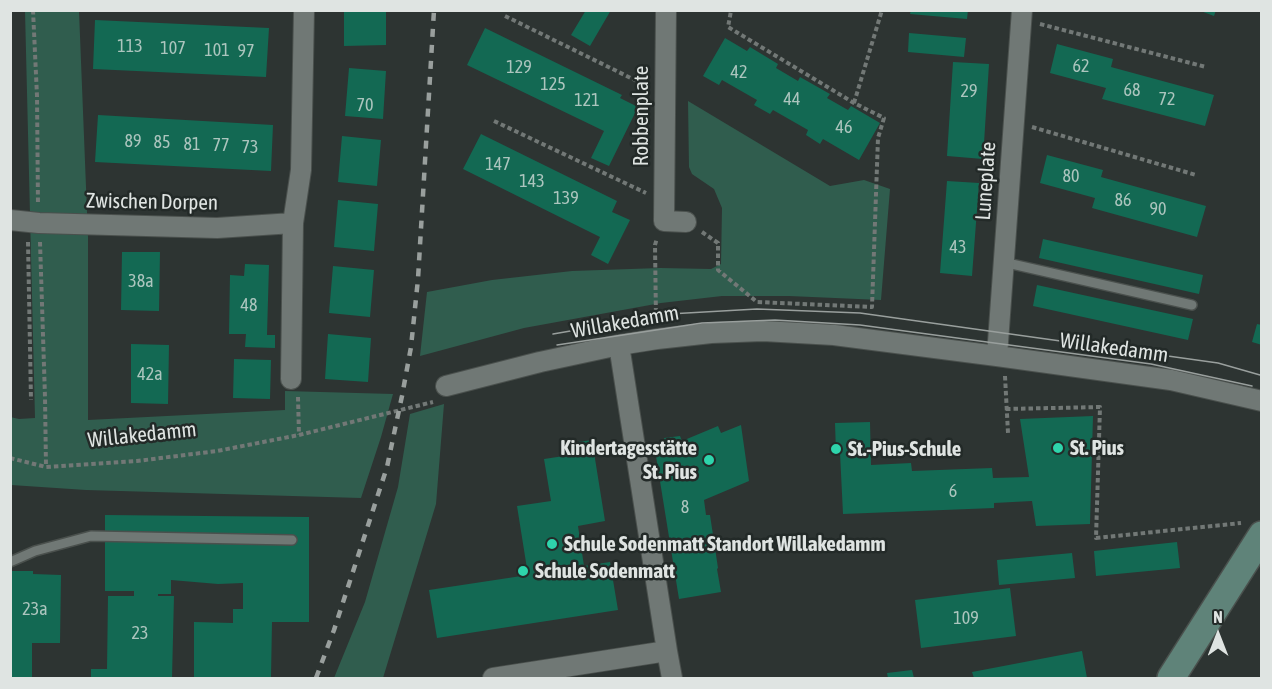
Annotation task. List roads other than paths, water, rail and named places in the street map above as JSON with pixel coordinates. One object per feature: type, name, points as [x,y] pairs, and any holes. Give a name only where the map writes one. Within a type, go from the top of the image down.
[{"type":"main road","points":[[1171,678],[1256,528]]},
{"type":"street","points":[[291,379],[293,223],[301,170],[304,10]]},
{"type":"street","name":"Robbenplate","points":[[666,10],[664,221],[686,222]]},
{"type":"street","name":"Luneplate","points":[[997,356],[1022,15]]},
{"type":"street","name":"Zwischen Dorpen","points":[[19,221],[217,228],[293,223]]},
{"type":"street","name":"Willakedamm","points":[[446,386],[619,345],[711,333],[763,331],[834,334],[1171,380],[1262,401]]},
{"type":"street","points":[[619,345],[672,678]]},
{"type":"street","points":[[493,678],[667,651]]},
{"type":"lane","points":[[1003,262],[1192,304]]},
{"type":"lane","points":[[10,562],[35,552],[91,537],[292,540]]},
{"type":"tram line","points":[[553,334],[669,314],[757,309],[860,313],[1218,363],[1260,375]]},
{"type":"tram line","points":[[557,345],[702,323],[775,320],[860,325],[1151,364],[1252,386]]},
{"type":"railway","points":[[316,678],[387,467],[411,347],[418,279],[434,10]]},
{"type":"place","name":"St. Pius","points":[[1058,448]]},
{"type":"place","name":"St.-Pius-Schule","points":[[836,449]]},
{"type":"place","name":"Kindertagesstätte St. Pius","points":[[709,460]]},
{"type":"place","name":"Schule Sodenmatt Standort Willakedamm","points":[[552,544]]},
{"type":"place","name":"Schule Sodenmatt","points":[[523,571]]}]
